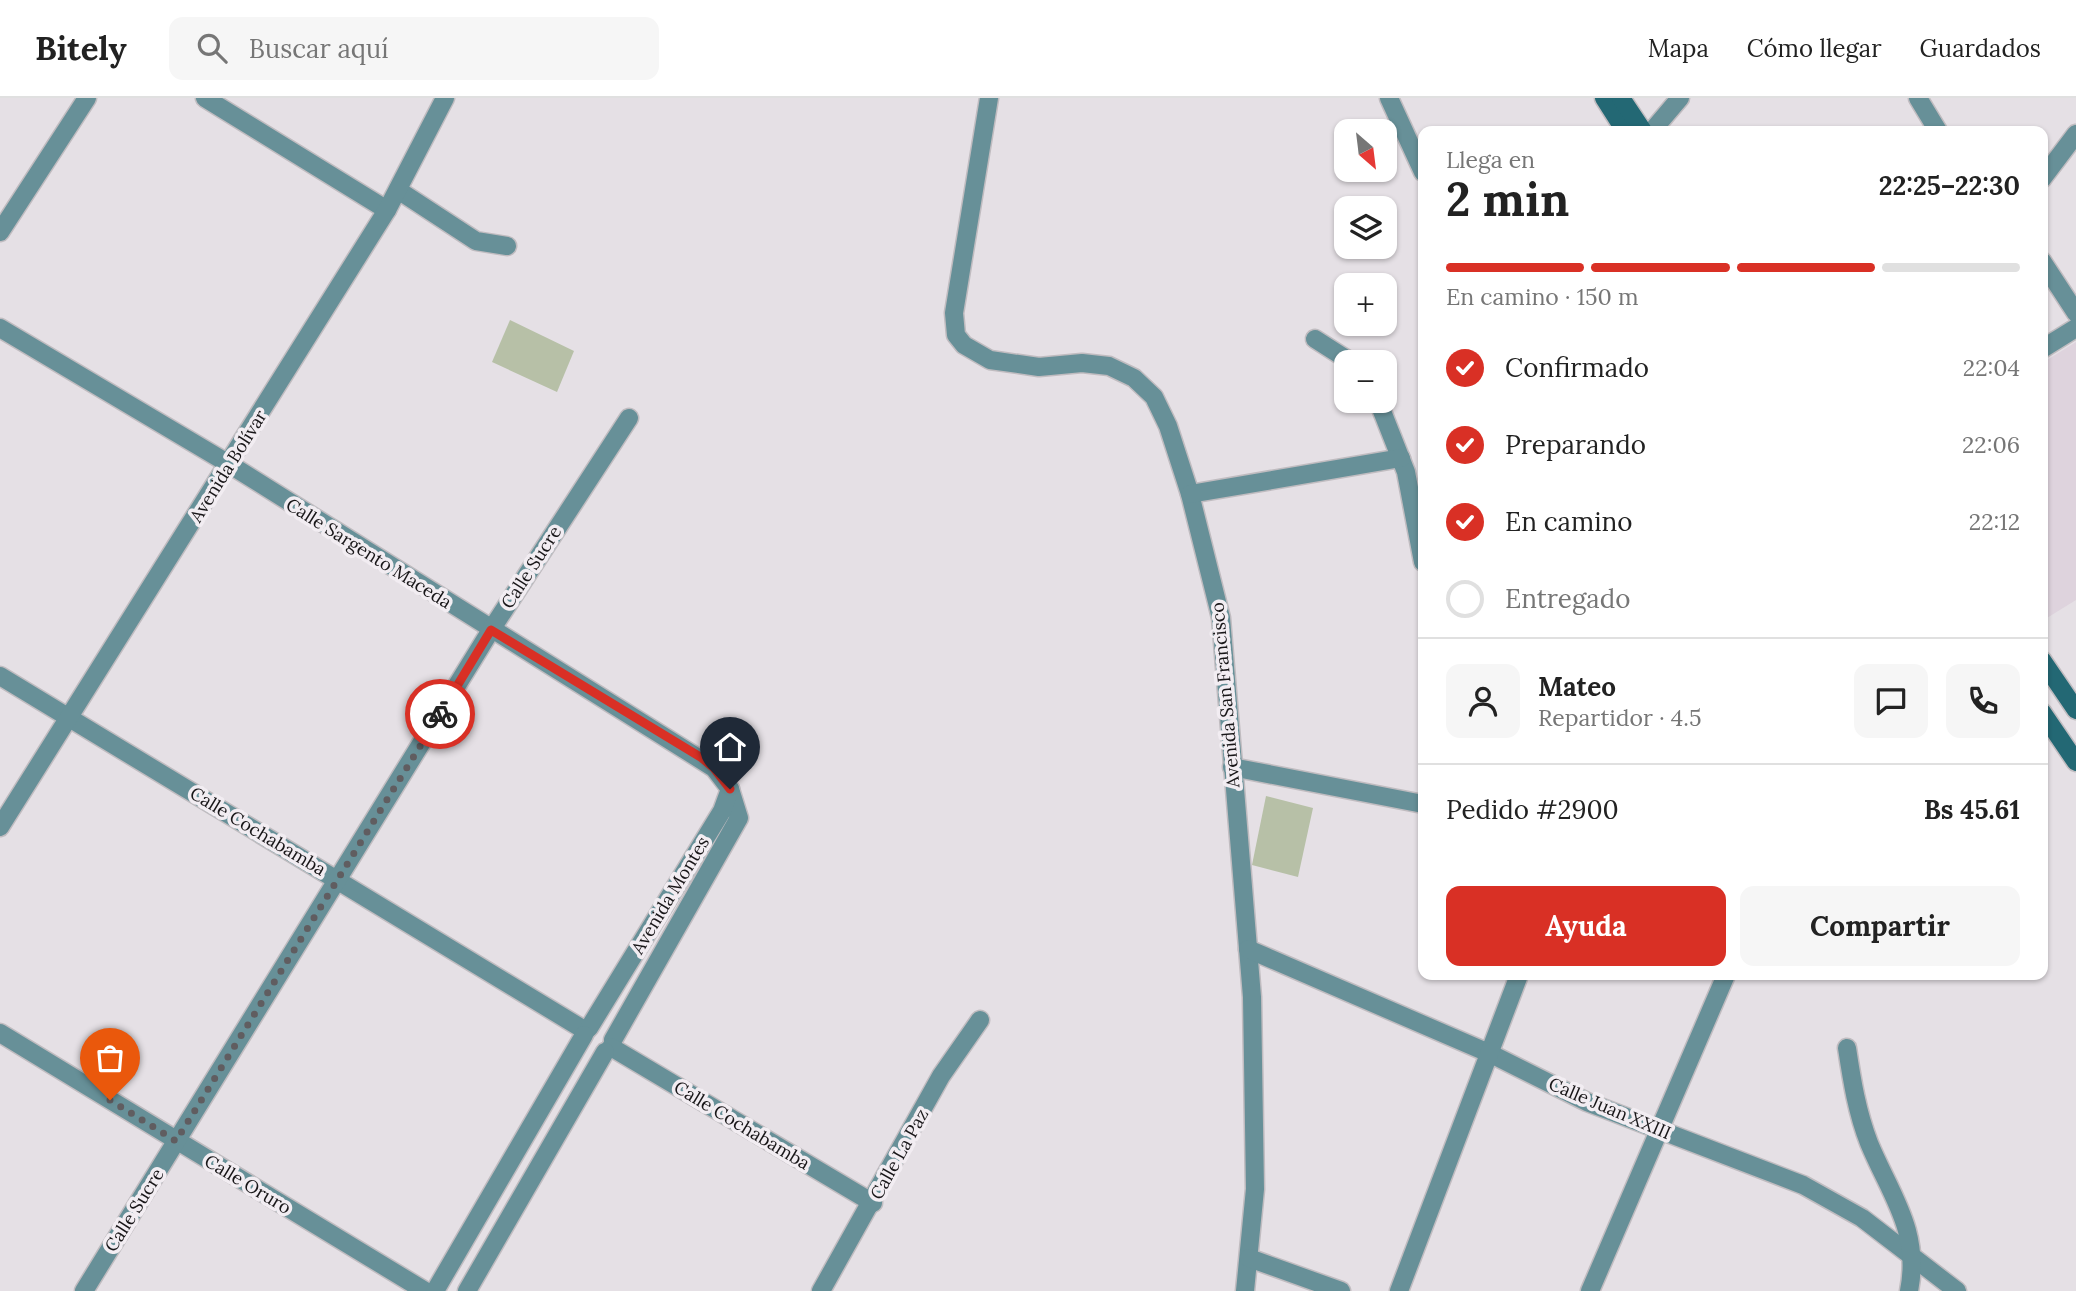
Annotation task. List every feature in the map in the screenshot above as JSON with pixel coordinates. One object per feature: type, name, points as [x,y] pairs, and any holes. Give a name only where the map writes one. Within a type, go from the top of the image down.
[{"type":"main road","points":[[1604,98],[1622,126]]},
{"type":"main road","points":[[1621,98],[1640,126]]},
{"type":"main road","points":[[2048,669],[2076,710]]},
{"type":"main road","points":[[2048,721],[2076,762]]},
{"type":"street","points":[[0,232],[87,98]]},
{"type":"street","points":[[205,98],[387,210]]},
{"type":"street","name":"Avenida Bolívar","points":[[0,827],[387,210],[445,98]]},
{"type":"street","name":"Avenida San Francisco","points":[[989,98],[954,313],[956,335],[964,345],[990,360],[1039,367],[1082,363],[1109,366],[1134,378],[1154,397],[1168,426],[1190,494],[1221,618],[1252,998],[1255,1189],[1245,1291]]},
{"type":"street","points":[[1389,98],[1418,162]]},
{"type":"street","points":[[1656,126],[1680,98]]},
{"type":"street","points":[[1918,98],[1935,126]]},
{"type":"street","points":[[2048,171],[2076,134]]},
{"type":"street","points":[[398,190],[476,241],[507,246]]},
{"type":"street","points":[[2048,270],[2076,313]]},
{"type":"street","name":"Calle Sargento Maceda","points":[[0,328],[229,464],[491,630],[702,758],[714,768],[730,789]]},
{"type":"street","points":[[2048,345],[2076,328]]},
{"type":"street","points":[[1315,339],[1334,351]]},
{"type":"street","points":[[1383,413],[1406,472],[1418,536]]},
{"type":"street","name":"Calle Sucre","points":[[84,1291],[491,630],[629,418]]},
{"type":"street","points":[[1190,494],[1401,458]]},
{"type":"street","name":"Calle Cochabamba","points":[[0,676],[586,1031]]},
{"type":"street","points":[[1232,767],[1418,803]]},
{"type":"street","name":"Avenida Montes","points":[[436,1291],[586,1031],[722,811],[730,789]]},
{"type":"street","name":"Avenida Montes","points":[[467,1291],[739,818],[730,789]]},
{"type":"street","name":"Calle Juan XXIII","points":[[1248,949],[1491,1054],[1587,1102],[1803,1185],[1862,1218],[1957,1291]]},
{"type":"street","points":[[1399,1291],[1517,980]]},
{"type":"street","points":[[1590,1291],[1724,980]]},
{"type":"street","name":"Calle La Paz","points":[[821,1291],[873,1203],[942,1076],[980,1020]]},
{"type":"street","points":[[603,1025],[611,1031],[610,1046],[591,1052],[584,1045],[586,1031],[603,1025]]},
{"type":"street","name":"Calle Oruro","points":[[0,1033],[425,1291]]},
{"type":"street","name":"Calle Cochabamba","points":[[610,1046],[873,1203]]},
{"type":"street","points":[[1847,1048],[1855,1102],[1870,1144],[1896,1196],[1909,1236],[1912,1275],[1909,1291]]},
{"type":"street","points":[[1249,1258],[1341,1291]]},
{"type":"street","points":[[436,1291],[452,1291]]},
{"type":"shaded area","points":[[2076,342],[2076,600],[2048,617],[2048,359]]},
{"type":"green space","points":[[510,320],[574,351],[557,392],[492,362]]},
{"type":"green space","points":[[1266,796],[1313,808],[1298,877],[1252,865]]},
{"type":"way so far","points":[[110,1100],[176,1141],[440,714]]},
{"type":"route","points":[[440,714],[491,630],[702,758],[714,768],[730,789]]}]
